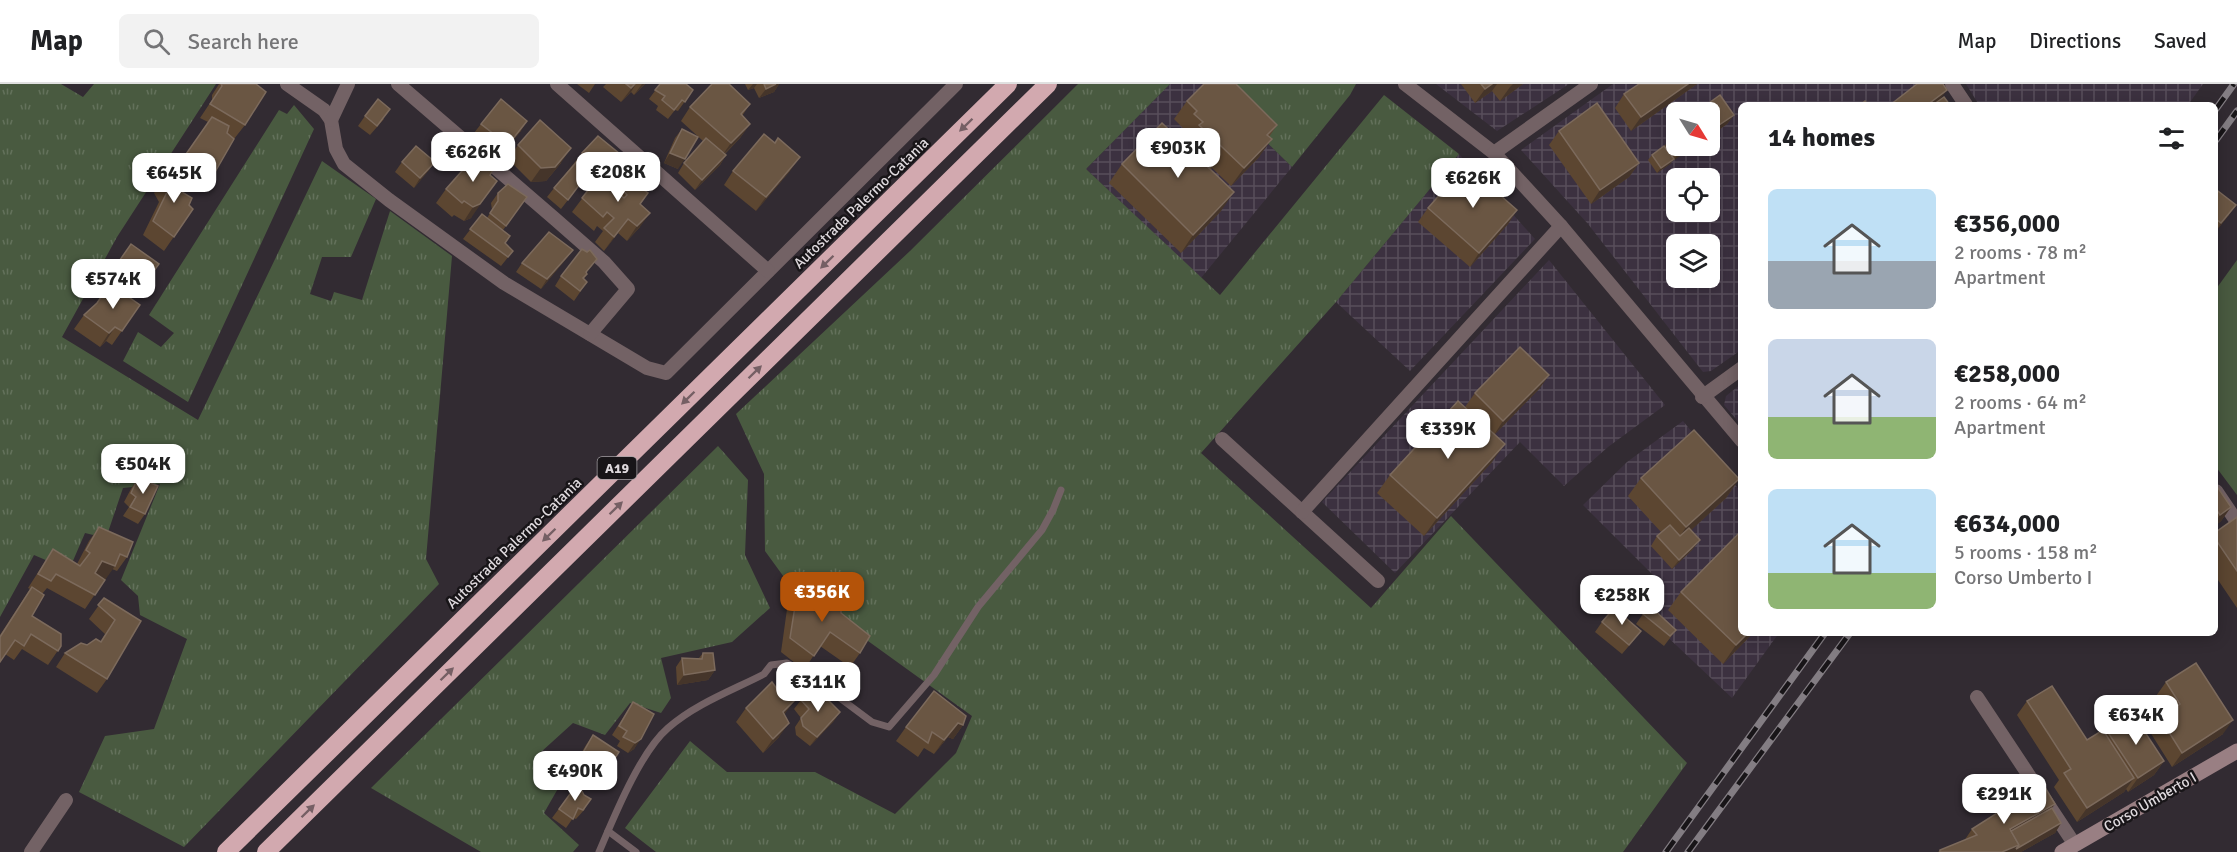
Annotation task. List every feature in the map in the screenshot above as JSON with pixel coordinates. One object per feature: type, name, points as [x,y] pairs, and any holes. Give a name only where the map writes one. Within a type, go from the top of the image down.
[{"type":"highway","name":"Autostrada Palermo-Catania","points":[[226,852],[1008,84]]},
{"type":"highway","name":"A19","points":[[266,852],[1048,84]]},
{"type":"main road","name":"Corso Umberto I","points":[[2069,848],[2237,751]]},
{"type":"street","points":[[287,84],[324,110],[331,120],[336,149],[344,164],[504,284],[647,368],[666,373],[956,84]]},
{"type":"street","points":[[331,120],[348,84]]},
{"type":"street","points":[[398,84],[604,262],[628,289],[590,334]]},
{"type":"street","points":[[557,84],[768,271]]},
{"type":"street","points":[[1405,84],[1494,153],[1561,226],[1702,397],[1738,437]]},
{"type":"street","points":[[1494,153],[1591,84]]},
{"type":"street","points":[[1952,84],[1964,102]]},
{"type":"street","points":[[1302,512],[1561,226]]},
{"type":"street","points":[[1702,397],[1738,371]]},
{"type":"street","points":[[1222,439],[1378,581]]},
{"type":"street","points":[[2218,494],[2237,522]]},
{"type":"street","points":[[1977,697],[2069,848]]},
{"type":"street","points":[[31,852],[66,800]]},
{"type":"lane","points":[[599,852],[646,755],[667,728],[695,709],[764,674],[771,665],[787,663],[813,678],[872,722],[889,727],[934,675],[978,607],[1041,530],[1061,490]]},
{"type":"lane","points":[[608,831],[636,852]]},
{"type":"shaded area","points":[[1170,84],[1207,84],[1292,167],[1201,278],[1086,169]]},
{"type":"shaded area","points":[[1436,84],[1569,84],[1497,131]]},
{"type":"shaded area","points":[[1613,84],[1920,84],[1935,102],[1738,102],[1738,352],[1711,371],[1703,372],[1588,224],[1521,150]]},
{"type":"shaded area","points":[[1966,84],[2203,84],[2190,102],[1977,102]]},
{"type":"shaded area","points":[[1459,154],[1535,239],[1410,371],[1336,302]]},
{"type":"shaded area","points":[[1549,260],[1665,405],[1608,447],[1564,486],[1520,442],[1395,573],[1322,502]]},
{"type":"shaded area","points":[[1738,386],[1738,421],[1724,405],[1726,396]]},
{"type":"shaded area","points":[[1683,421],[1738,488],[1738,636],[1777,636],[1732,698],[1639,610],[1664,586],[1583,505],[1627,462]]},
{"type":"green space","points":[[0,84],[61,84],[83,97],[94,84],[216,84],[117,237],[62,337],[198,420],[322,161],[376,199],[351,257],[322,257],[310,294],[331,301],[334,292],[362,300],[390,211],[452,256],[426,559],[439,584],[184,847],[79,792],[105,736],[154,729],[187,639],[140,615],[138,596],[121,580],[160,484],[123,488],[106,538],[85,533],[69,570],[34,555],[0,617]]},
{"type":"green space","points":[[1078,84],[1170,84],[1086,169],[1220,295],[1384,95],[1459,154],[1336,302],[1201,453],[1371,608],[1451,516],[1687,763],[1623,852],[656,852],[625,828],[690,741],[727,772],[815,772],[895,814],[956,753],[972,716],[789,584],[765,551],[764,474],[736,414],[910,251]]},
{"type":"green space","points":[[1207,84],[1356,84],[1350,95],[1292,167]]},
{"type":"green space","points":[[294,105],[314,129],[188,402],[123,361],[138,332],[161,347],[174,333],[149,315],[279,110],[287,114]]},
{"type":"green space","points":[[2237,260],[2237,495],[2218,470],[2218,286]]},
{"type":"green space","points":[[718,446],[748,480],[745,555],[770,608],[732,642],[661,658],[671,698],[661,713],[630,703],[605,735],[573,723],[541,752],[546,771],[560,785],[544,813],[579,845],[573,852],[481,852],[371,788]]},
{"type":"building","points":[[221,84],[256,84],[266,92],[245,125],[210,104],[222,86]]},
{"type":"building","points":[[660,84],[686,84],[693,90],[685,102],[682,100],[674,110],[662,100],[665,96],[655,90]]},
{"type":"building","points":[[712,84],[729,84],[750,104],[741,114],[750,124],[731,143],[690,107]]},
{"type":"building","points":[[764,84],[776,84],[766,89]]},
{"type":"building","points":[[1204,84],[1236,84],[1277,125],[1267,135],[1272,139],[1244,168],[1199,125],[1203,122],[1194,114],[1197,111],[1187,101]]},
{"type":"building","points":[[1481,84],[1492,84],[1485,89]]},
{"type":"building","points":[[1639,84],[1688,84],[1641,117],[1624,94]]},
{"type":"building","points":[[1917,84],[1943,84],[1947,90],[1931,102],[1894,102]]},
{"type":"building","points":[[1720,95],[1734,115],[1720,124],[1720,102],[1710,102]]},
{"type":"building","points":[[1944,97],[1948,102],[1937,102]]},
{"type":"building","points":[[378,99],[390,109],[377,126],[365,116]]},
{"type":"building","points":[[501,99],[527,121],[508,145],[481,124]]},
{"type":"building","points":[[1597,103],[1639,163],[1600,190],[1559,131]]},
{"type":"building","points":[[212,117],[229,126],[227,133],[234,139],[215,172],[184,157]]},
{"type":"building","points":[[540,120],[571,148],[555,167],[541,168],[518,145]]},
{"type":"building","points":[[1162,123],[1234,192],[1193,235],[1122,164]]},
{"type":"building","points":[[682,129],[698,137],[685,159],[670,153]]},
{"type":"building","points":[[764,134],[775,143],[778,138],[800,157],[766,197],[733,171]]},
{"type":"building","points":[[598,136],[620,154],[618,159],[624,163],[611,178],[582,153]]},
{"type":"building","points":[[706,138],[726,155],[702,180],[684,163]]},
{"type":"building","points":[[1200,141],[1219,159],[1209,168],[1191,150]]},
{"type":"building","points":[[416,146],[435,162],[420,178],[402,162]]},
{"type":"building","points":[[1664,146],[1666,156],[1672,156],[1674,159],[1661,168],[1652,155]]},
{"type":"building","points":[[476,155],[494,168],[490,175],[497,181],[480,204],[473,207],[464,201],[462,203],[446,189]]},
{"type":"building","points":[[580,158],[592,168],[568,200],[554,188]]},
{"type":"building","points":[[174,165],[185,171],[177,189],[192,198],[189,205],[193,209],[174,237],[153,221],[169,188],[164,179]]},
{"type":"building","points":[[1466,165],[1517,210],[1479,253],[1428,208]]},
{"type":"building","points":[[599,176],[624,198],[627,195],[618,183],[625,176],[648,193],[640,204],[650,213],[637,226],[628,219],[614,237],[604,228],[614,218],[607,212],[603,217],[582,198]]},
{"type":"building","points":[[508,184],[527,197],[506,226],[490,213],[498,201],[498,193]]},
{"type":"building","points":[[2218,191],[2236,205],[2221,223],[2218,221]]},
{"type":"building","points":[[482,214],[510,236],[505,243],[513,251],[508,257],[470,229]]},
{"type":"building","points":[[549,232],[573,250],[547,279],[522,263]]},
{"type":"building","points":[[131,244],[159,264],[142,287],[115,267]]},
{"type":"building","points":[[582,249],[587,252],[590,250],[597,259],[586,272],[583,278],[587,282],[580,291],[561,276]]},
{"type":"building","points":[[110,284],[140,305],[122,331],[115,327],[109,333],[84,315],[97,303]]},
{"type":"building","points":[[1520,347],[1549,375],[1503,421],[1475,393]]},
{"type":"building","points":[[1458,401],[1505,444],[1437,518],[1390,475]]},
{"type":"building","points":[[1694,430],[1738,480],[1686,527],[1641,478]]},
{"type":"building","points":[[138,478],[158,486],[145,514],[130,507],[136,497],[131,493]]},
{"type":"building","points":[[2218,488],[2231,507],[2220,515],[2218,512]]},
{"type":"building","points":[[2237,517],[2237,571],[2218,543],[2218,531]]},
{"type":"building","points":[[1670,525],[1680,536],[1689,528],[1700,540],[1679,560],[1657,536]]},
{"type":"building","points":[[99,527],[133,542],[127,557],[120,554],[115,566],[102,561],[95,573],[105,580],[95,595],[56,574],[51,581],[38,574],[53,549],[80,566],[90,553],[86,550]]},
{"type":"building","points":[[1738,534],[1738,636],[1745,636],[1736,645],[1681,592]]},
{"type":"building","points":[[799,581],[841,609],[841,613],[870,636],[860,653],[830,632],[814,656],[790,638]]},
{"type":"building","points":[[32,587],[44,595],[32,616],[61,634],[61,646],[58,651],[31,634],[24,646],[15,640],[0,662],[0,637]]},
{"type":"building","points":[[104,598],[141,621],[107,679],[65,653],[81,643],[87,645],[96,639],[101,642],[115,620],[98,605]]},
{"type":"building","points":[[1651,607],[1676,630],[1670,636],[1643,614]]},
{"type":"building","points":[[1614,608],[1641,631],[1629,645],[1602,622]]},
{"type":"building","points":[[703,653],[713,653],[715,670],[684,675],[682,658],[702,659]]},
{"type":"building","points":[[2196,663],[2233,720],[2182,753],[2160,718],[2180,704],[2166,682]]},
{"type":"building","points":[[772,682],[780,693],[783,690],[794,701],[783,712],[789,723],[773,739],[746,708]]},
{"type":"building","points":[[2052,686],[2087,740],[2103,730],[2134,778],[2087,808],[2064,773],[2071,769],[2027,701]]},
{"type":"building","points":[[810,690],[815,695],[820,692],[840,712],[817,737],[803,726],[801,718],[809,709],[801,700]]},
{"type":"building","points":[[934,691],[966,716],[963,725],[958,723],[944,740],[932,732],[928,743],[906,727]]},
{"type":"building","points":[[633,702],[654,714],[641,739],[635,743],[623,737],[627,731],[619,726]]},
{"type":"building","points":[[2133,714],[2164,761],[2138,778],[2107,731]]},
{"type":"building","points":[[593,735],[619,752],[603,777],[592,771],[589,773],[576,765]]},
{"type":"building","points":[[578,783],[584,795],[591,799],[583,810],[578,808],[573,819],[559,809]]},
{"type":"building","points":[[2043,784],[2055,804],[2010,829],[2019,845],[2002,852],[1940,852],[1940,850],[1977,835],[1972,829]]},
{"type":"building","points":[[2052,808],[2061,823],[2016,849],[2019,845],[2011,831]]},
{"type":"railway","points":[[2218,106],[2234,84]]},
{"type":"railway","points":[[2218,137],[2237,111]]},
{"type":"railway","points":[[1666,852],[1823,636]]},
{"type":"railway","points":[[1688,852],[1848,636]]}]
